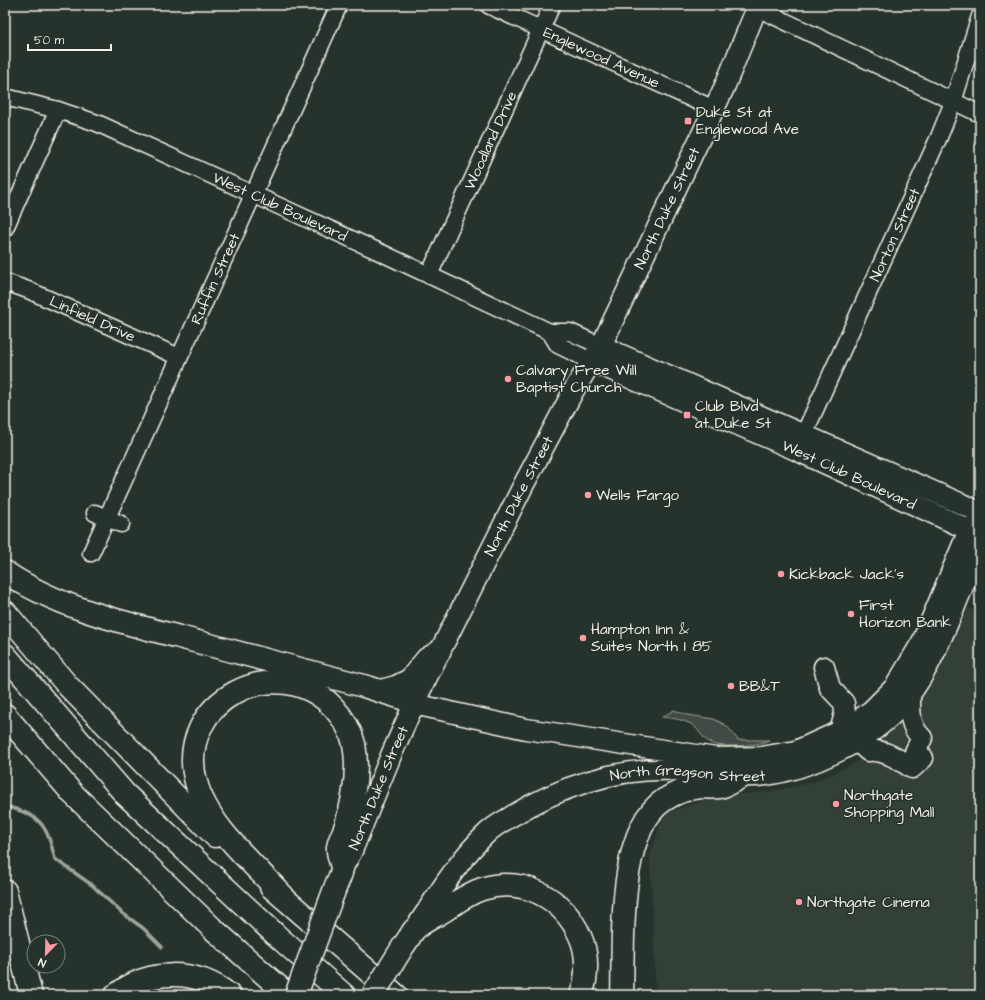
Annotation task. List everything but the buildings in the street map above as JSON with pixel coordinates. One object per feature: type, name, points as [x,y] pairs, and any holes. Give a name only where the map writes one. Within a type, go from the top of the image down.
[{"type":"highway","points":[[5,572],[18,581],[48,595],[101,616],[381,691],[414,704]]},
{"type":"highway","points":[[5,612],[68,686],[148,769],[244,864],[283,896],[396,995]]},
{"type":"highway","points":[[381,691],[396,688],[410,680],[427,659],[439,652]]},
{"type":"highway","points":[[5,655],[125,794],[276,935],[344,995]]},
{"type":"highway","points":[[283,896],[237,847],[212,815],[203,802],[194,772],[195,747],[207,716],[225,698],[242,688],[270,682],[287,682],[303,687],[319,695],[330,703],[346,724],[354,743],[356,763],[353,796],[338,848],[338,878]]},
{"type":"highway","points":[[5,715],[74,794],[212,928],[288,995]]},
{"type":"highway","points":[[622,995],[626,883],[634,846],[646,819],[656,807],[674,795],[699,787],[720,787],[744,775]]},
{"type":"highway","name":"North Duke Street","points":[[296,995],[338,878]]},
{"type":"highway","points":[[410,937],[465,897],[482,889],[499,885],[514,885],[541,892],[564,910],[582,940],[586,956],[586,973],[581,995]]},
{"type":"highway","points":[[5,891],[31,995]]},
{"type":"highway","name":"North Gregson Street","points":[[373,995],[410,937]]},
{"type":"highway","points":[[116,995],[141,980],[165,974],[203,980],[221,988],[229,995]]},
{"type":"main road","name":"North Duke Street","points":[[338,878],[352,851],[392,753],[439,652],[524,484],[596,354],[714,109],[758,6]]},
{"type":"main road","name":"West Club Boulevard","points":[[596,354],[748,409],[800,442],[977,532]]},
{"type":"main road","name":"West Club Boulevard","points":[[800,442],[980,512]]},
{"type":"main road","name":"North Gregson Street","points":[[414,704],[519,728],[716,758],[761,758],[778,755],[848,736],[884,723],[910,695],[937,648],[977,532]]},
{"type":"main road","name":"North Gregson Street","points":[[410,937],[459,864],[488,832],[526,807],[559,792],[597,779],[643,771],[670,770],[764,775],[796,768],[824,758],[848,736],[862,718],[885,698],[906,671],[977,532]]},
{"type":"main road","points":[[824,667],[830,688],[844,703],[848,736],[868,751],[880,751],[889,754],[912,768],[919,755],[922,738],[917,733],[911,720],[910,695]]},
{"type":"street","name":"Ruffin Street","points":[[91,553],[340,5]]},
{"type":"street","name":"Englewood Avenue","points":[[488,5],[714,109]]},
{"type":"street","name":"Woodland Drive","points":[[429,275],[552,5]]},
{"type":"street","points":[[758,6],[980,114]]},
{"type":"street","name":"Norton Street","points":[[800,442],[953,102],[980,16]]},
{"type":"street","name":"West Club Boulevard","points":[[5,97],[58,110],[104,126],[550,332],[570,332],[596,354]]},
{"type":"street","points":[[5,228],[58,110]]},
{"type":"street","name":"Linfield Drive","points":[[5,282],[28,290],[179,357]]},
{"type":"shaded area","name":"Northgate Shopping Mall","points":[[962,605],[980,613],[980,995],[656,995],[650,857],[664,813],[719,796],[765,792],[814,782],[855,763],[908,715]]},
{"type":"shaded area","points":[[674,710],[687,715],[714,719],[727,726],[738,740],[769,740],[757,744],[741,746],[713,744],[707,741],[692,725],[684,721],[662,717]]},
{"type":"waterway","points":[[5,806],[27,813],[40,823],[45,829],[55,859],[92,885],[122,913],[143,928],[162,947]]},
{"type":"place","name":"Duke St at Englewood Ave","points":[[688,121]]},
{"type":"place","name":"Calvary Free Will Baptist Church","points":[[508,379]]},
{"type":"place","name":"Club Blvd at Duke St","points":[[687,415]]},
{"type":"place","name":"Wells Fargo","points":[[588,495]]},
{"type":"place","name":"Kickback Jack's","points":[[781,574]]},
{"type":"place","name":"First Horizon Bank","points":[[851,614]]},
{"type":"place","name":"Hampton Inn & Suites North I 85","points":[[583,638]]},
{"type":"place","name":"BB&T","points":[[731,686]]},
{"type":"place","name":"Northgate Shopping Mall","points":[[836,804]]},
{"type":"place","name":"Northgate Cinema","points":[[799,902]]}]
